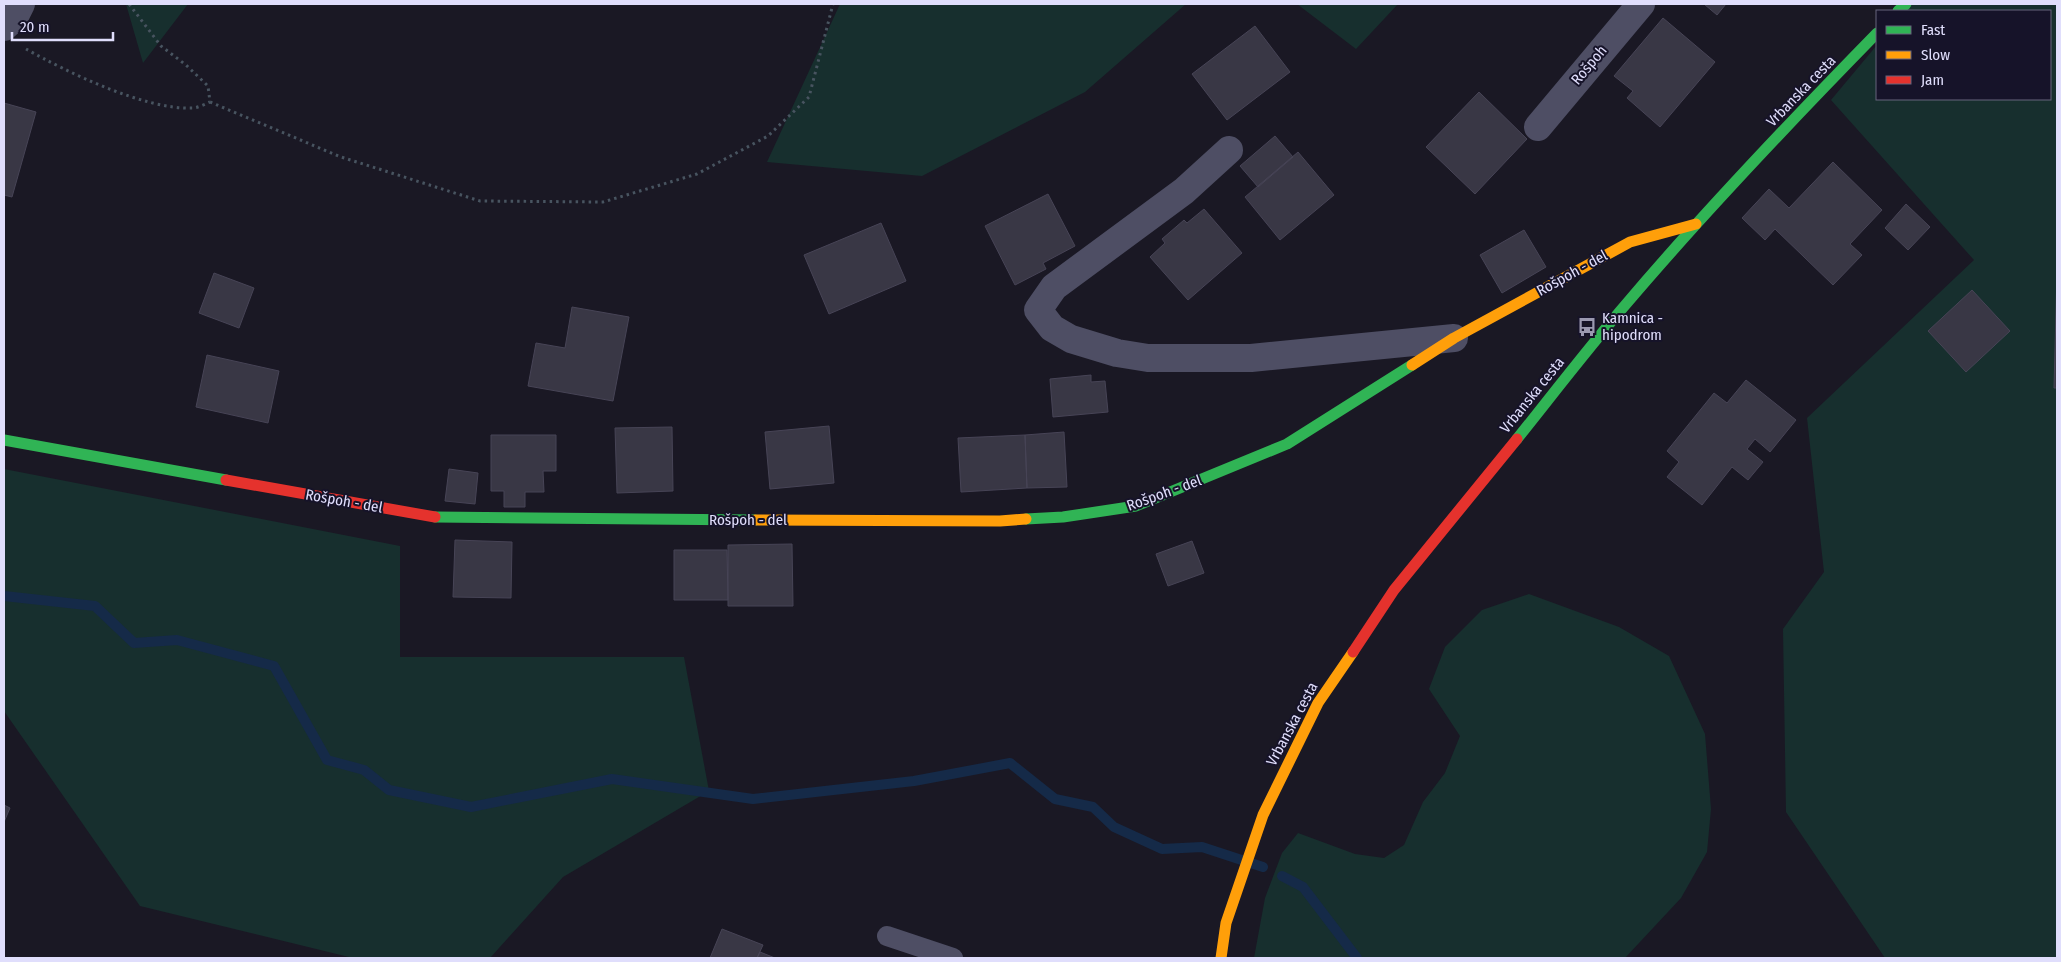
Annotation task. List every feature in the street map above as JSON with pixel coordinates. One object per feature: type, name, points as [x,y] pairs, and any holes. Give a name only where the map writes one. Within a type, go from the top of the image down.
[{"type":"street","points":[[12,36],[14,18],[21,4]]},
{"type":"street","name":"Rošpoh","points":[[1538,127],[1641,4]]},
{"type":"street","name":"Vrbanska cesta","points":[[1221,958],[1226,923],[1233,898],[1263,816],[1318,703],[1394,590],[1626,304],[1696,224],[1794,118],[1876,34]]},
{"type":"street","name":"Rošpoh - del","points":[[1229,150],[1184,191],[1054,287],[1038,310],[1052,328],[1071,339],[1117,353],[1148,358],[1251,358],[1454,338]]},
{"type":"street","name":"Rošpoh - del","points":[[4,440],[440,518],[1000,521],[1063,517],[1136,506],[1286,444],[1454,338],[1630,242],[1696,224]]},
{"type":"lane","points":[[887,936],[953,958]]},
{"type":"path","points":[[129,4],[161,46],[186,65],[208,86],[210,102]]},
{"type":"path","points":[[12,36],[59,68],[128,95],[168,106],[194,108],[210,102],[341,157],[480,201],[603,202],[697,174],[768,136],[809,98],[833,4]]},
{"type":"green space","points":[[126,4],[188,4],[143,63]]},
{"type":"green space","points":[[840,4],[1186,4],[1085,92],[922,176],[767,162]]},
{"type":"green space","points":[[1297,4],[1398,4],[1356,49]]},
{"type":"green space","points":[[1912,4],[2057,4],[2057,958],[1885,958],[1786,812],[1783,629],[1824,572],[1807,418],[1974,260],[1831,100],[1876,46],[1876,100],[2051,100],[2051,10],[1907,10]]},
{"type":"green space","points":[[4,469],[400,546],[400,657],[684,657],[709,791],[563,877],[490,958],[353,958],[140,906],[4,711]]},
{"type":"green space","points":[[1529,594],[1619,627],[1669,656],[1705,734],[1711,809],[1707,852],[1681,898],[1625,958],[1254,958],[1265,898],[1282,853],[1298,833],[1355,854],[1384,858],[1404,845],[1423,802],[1445,773],[1460,736],[1429,689],[1445,647],[1482,610]]},
{"type":"building","points":[[1704,4],[1726,4],[1717,15]]},
{"type":"building","points":[[1663,18],[1715,62],[1660,127],[1627,98],[1633,91],[1614,76]]},
{"type":"building","points":[[1255,26],[1290,72],[1227,120],[1192,74]]},
{"type":"building","points":[[1479,92],[1527,139],[1475,194],[1426,147]]},
{"type":"building","points":[[4,103],[36,112],[12,197],[4,195]]},
{"type":"building","points":[[1275,136],[1293,157],[1258,187],[1240,166]]},
{"type":"building","points":[[1298,152],[1334,195],[1280,240],[1245,197]]},
{"type":"building","points":[[1833,162],[1882,210],[1850,244],[1862,255],[1833,285],[1775,229],[1765,240],[1742,218],[1769,189],[1789,208]]},
{"type":"building","points":[[1048,194],[1075,246],[1043,263],[1046,269],[1015,285],[985,226]]},
{"type":"building","points":[[1906,204],[1930,227],[1908,250],[1885,228]]},
{"type":"building","points":[[1204,209],[1242,253],[1188,300],[1150,257],[1165,243],[1162,239],[1184,220],[1187,223]]},
{"type":"building","points":[[881,223],[906,281],[829,314],[804,255]]},
{"type":"building","points":[[1524,230],[1546,267],[1502,293],[1480,255]]},
{"type":"building","points":[[2057,272],[2057,388],[2054,388]]},
{"type":"building","points":[[214,273],[254,288],[239,328],[199,313]]},
{"type":"building","points":[[1972,290],[2010,331],[1966,372],[1928,331]]},
{"type":"building","points":[[572,307],[629,317],[613,401],[528,386],[536,343],[565,348]]},
{"type":"building","points":[[207,355],[279,371],[268,423],[196,407]]},
{"type":"building","points":[[1091,375],[1091,382],[1105,381],[1108,412],[1053,417],[1050,379]]},
{"type":"building","points":[[1746,380],[1796,420],[1770,452],[1755,439],[1747,449],[1763,462],[1748,480],[1732,467],[1702,505],[1667,477],[1679,462],[1667,451],[1714,393],[1727,403]]},
{"type":"building","points":[[829,426],[834,483],[770,489],[765,432]]},
{"type":"building","points":[[672,427],[673,491],[617,493],[615,428]]},
{"type":"building","points":[[1064,432],[1067,487],[1027,488],[1025,435]]},
{"type":"building","points":[[491,435],[556,435],[556,471],[543,471],[544,492],[525,492],[525,507],[504,507],[504,491],[491,491]]},
{"type":"building","points":[[1025,435],[1027,488],[961,492],[958,438]]},
{"type":"building","points":[[449,469],[478,473],[475,504],[445,501]]},
{"type":"building","points":[[455,540],[512,542],[511,598],[453,597]]},
{"type":"building","points":[[1192,541],[1204,573],[1168,586],[1156,554]]},
{"type":"building","points":[[792,544],[793,606],[728,606],[728,545]]},
{"type":"building","points":[[674,550],[727,550],[728,600],[674,600]]},
{"type":"building","points":[[4,805],[10,808],[4,822]]},
{"type":"building","points":[[722,929],[763,945],[757,958],[710,958]]},
{"type":"building","points":[[760,952],[775,958],[757,958]]},
{"type":"waterway","points":[[4,596],[95,606],[134,643],[177,640],[274,666],[327,760],[364,770],[389,790],[471,807],[612,779],[753,799],[914,781],[1010,763],[1055,799],[1093,807],[1114,827],[1162,849],[1202,847],[1263,867]]},
{"type":"waterway","points":[[1282,876],[1303,887],[1357,958]]},
{"type":"traffic: fast","points":[[1899,10],[1906,4]]},
{"type":"traffic: fast","points":[[1517,439],[1613,320],[1687,234],[1876,34]]},
{"type":"traffic: fast","points":[[1026,519],[1063,517],[1136,506],[1287,444],[1412,365]]},
{"type":"traffic: fast","points":[[4,440],[226,480]]},
{"type":"traffic: fast","points":[[435,517],[755,520]]},
{"type":"traffic: slow","points":[[1412,365],[1454,338],[1630,242],[1696,224]]},
{"type":"traffic: slow","points":[[755,520],[1000,521],[1026,519]]},
{"type":"traffic: slow","points":[[1221,958],[1226,923],[1263,815],[1318,703],[1353,652]]},
{"type":"traffic: jam","points":[[1353,652],[1394,590],[1517,439]]},
{"type":"traffic: jam","points":[[226,480],[435,517]]},
{"type":"place","name":"Kamnica - hipodrom","points":[[1587,327]]}]
